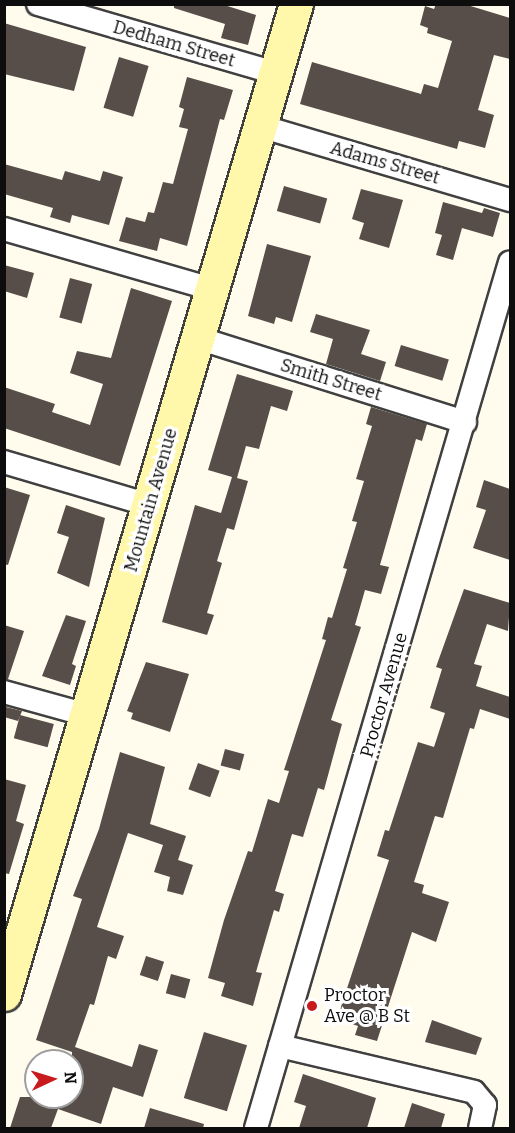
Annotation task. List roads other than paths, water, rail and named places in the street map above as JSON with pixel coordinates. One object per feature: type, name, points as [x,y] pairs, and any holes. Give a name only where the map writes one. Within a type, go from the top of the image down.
[{"type":"street","name":"Dedham Street","points":[[38,4],[276,73]]},
{"type":"street","name":"Mountain Avenue","points":[[4,994],[296,4]]},
{"type":"street","name":"Adams Street","points":[[260,126],[510,200]]},
{"type":"street","points":[[4,229],[212,289]]},
{"type":"street","name":"Proctor Avenue","points":[[256,1128],[465,422],[510,262]]},
{"type":"street","name":"Smith Street","points":[[198,338],[465,422]]},
{"type":"street","points":[[4,462],[149,505]]},
{"type":"street","points":[[4,692],[87,715]]},
{"type":"street","points":[[280,1046],[469,1091],[482,1098],[485,1109],[480,1128]]},
{"type":"place","name":"Proctor Ave @ B St","points":[[312,1006]]}]
